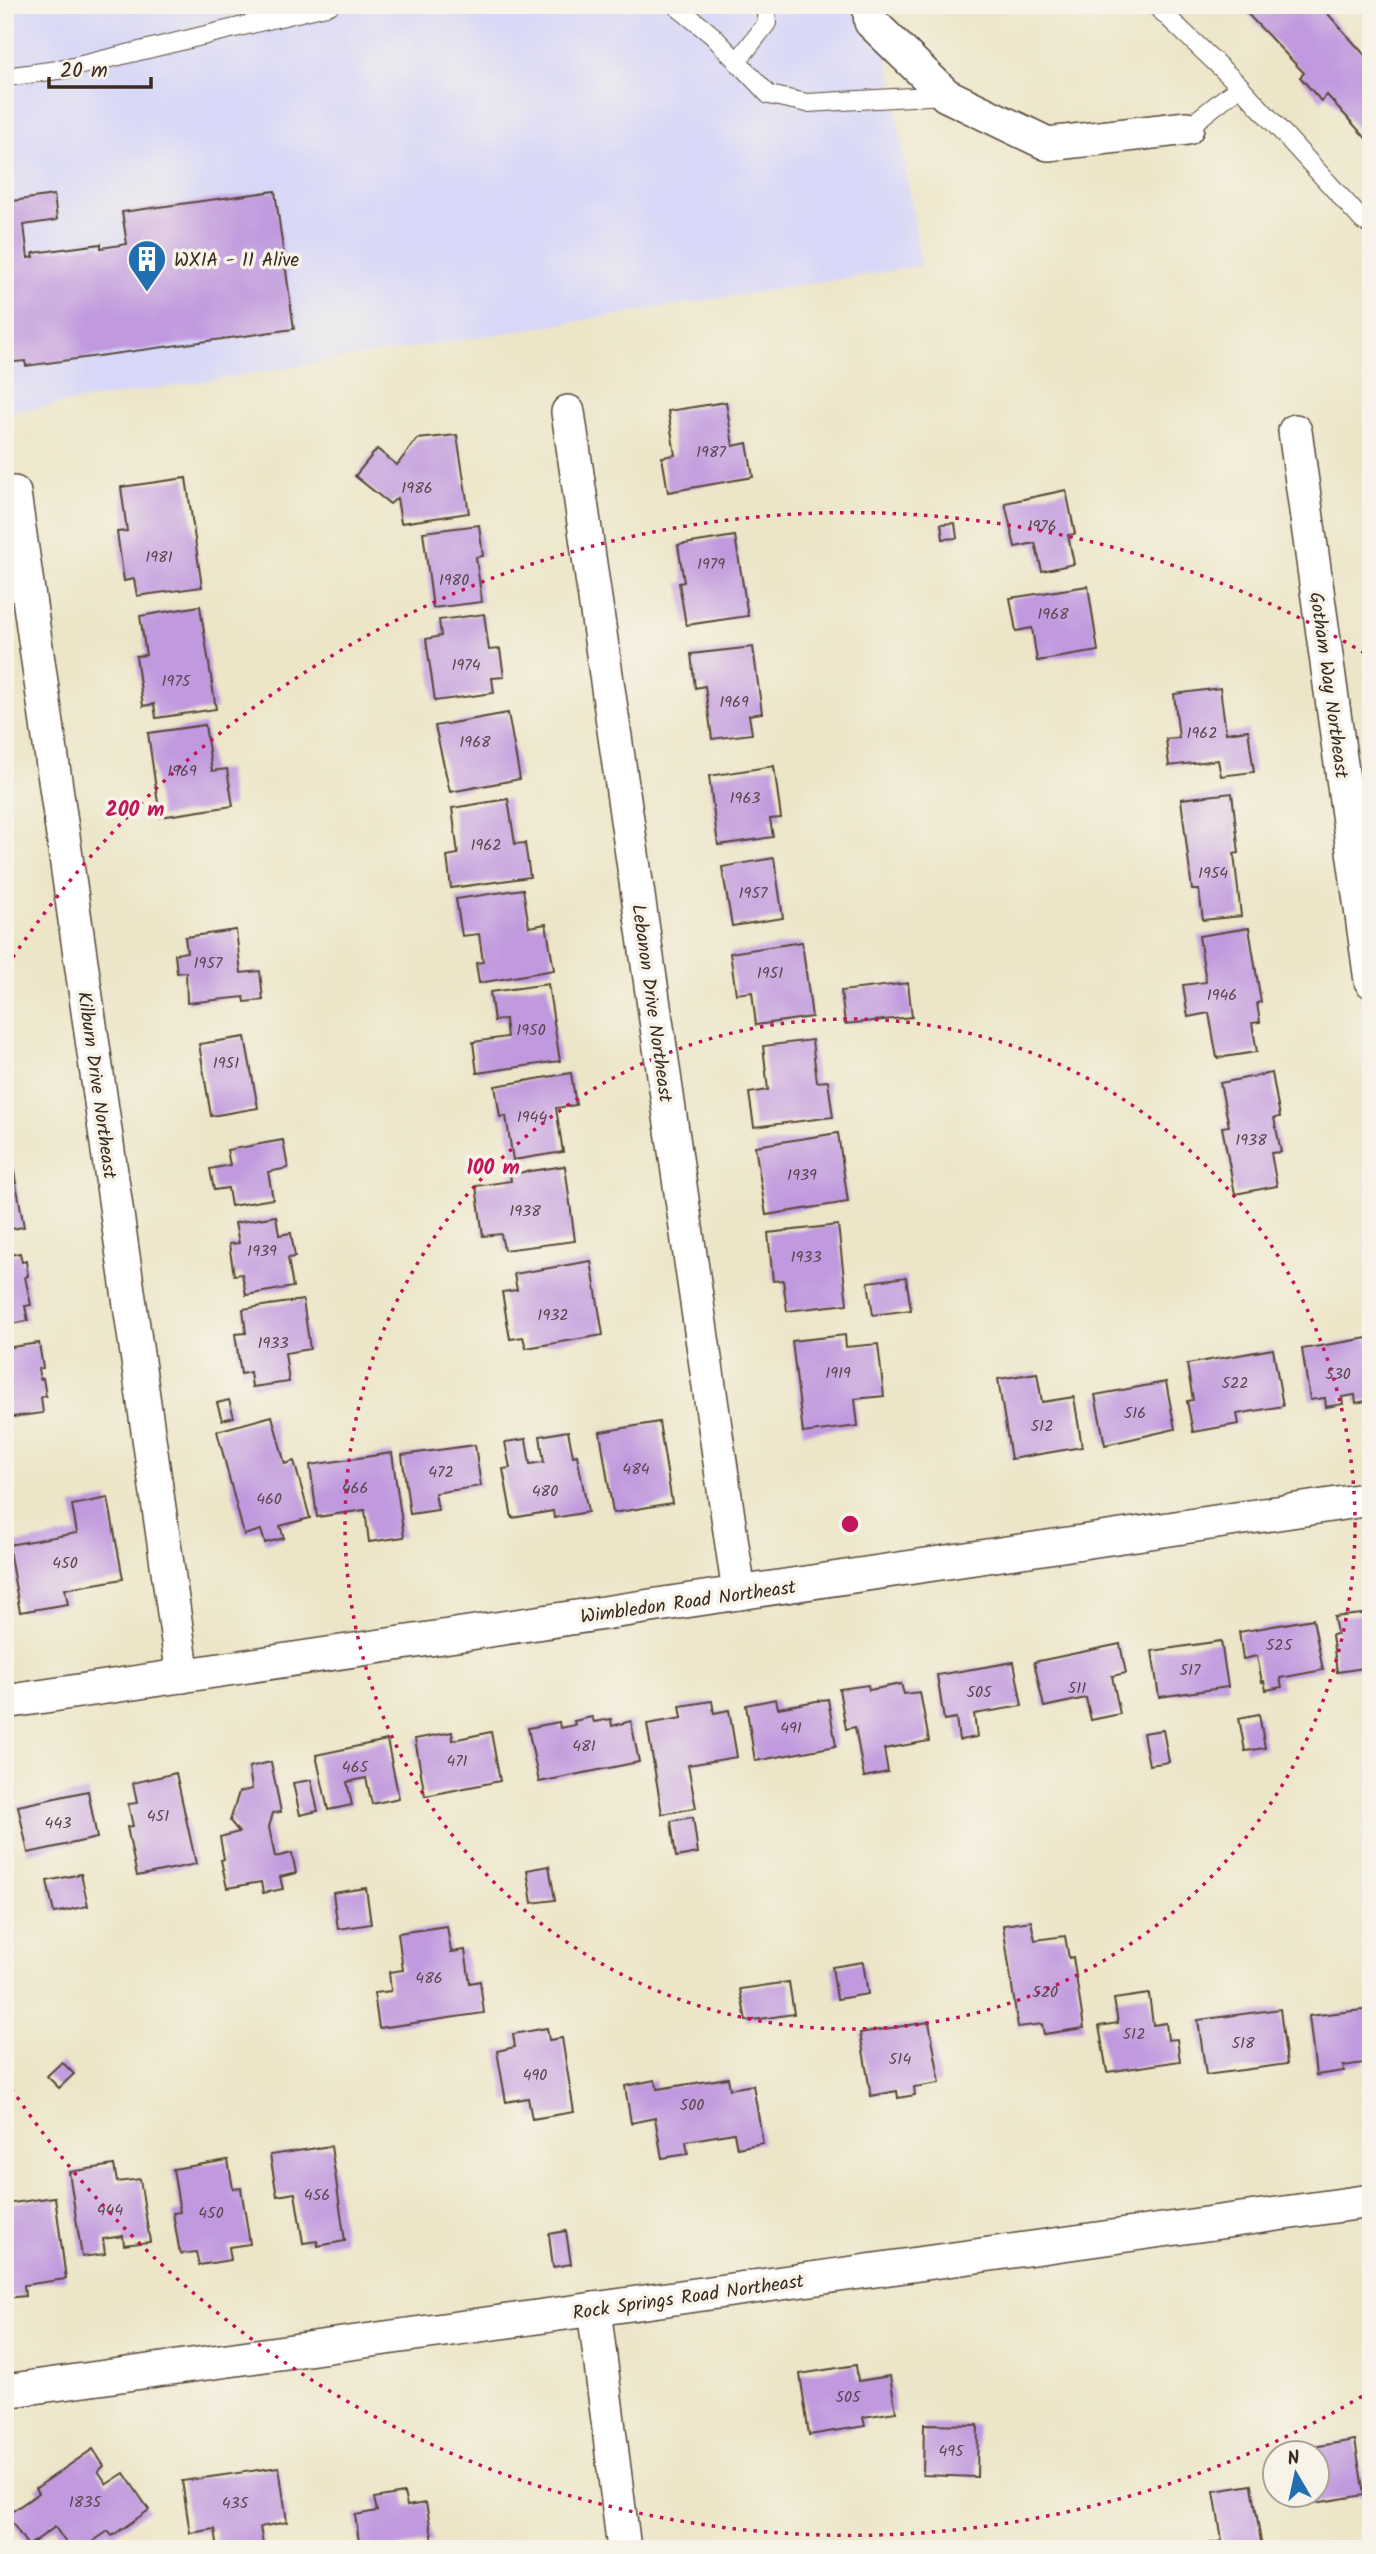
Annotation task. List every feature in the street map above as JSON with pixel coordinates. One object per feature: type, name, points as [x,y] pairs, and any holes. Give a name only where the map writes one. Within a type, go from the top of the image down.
[{"type":"street","points":[[869,5],[871,22],[946,95],[1048,144],[1187,128]]},
{"type":"street","name":"Lebanon Drive Northeast","points":[[568,412],[739,1593]]},
{"type":"street","name":"Gotham Way Northeast","points":[[1295,431],[1371,981]]},
{"type":"street","name":"Kilburn Drive Northeast","points":[[14,494],[183,1676]]},
{"type":"street","name":"Wimbledon Road Northeast","points":[[5,1702],[1371,1499]]},
{"type":"street","name":"Rock Springs Road Northeast","points":[[5,2391],[1371,2201]]},
{"type":"street","points":[[594,2309],[624,2549]]},
{"type":"lane","points":[[5,77],[65,69],[330,5]]},
{"type":"lane","points":[[676,5],[712,35],[769,95],[807,103],[946,95]]},
{"type":"lane","points":[[737,62],[767,23],[765,5]]},
{"type":"lane","points":[[1155,5],[1240,86],[1363,221],[1371,225]]},
{"type":"lane","points":[[1187,128],[1240,86]]},
{"type":"shaded area","points":[[5,5],[880,5],[921,266],[5,413]]},
{"type":"building","points":[[1239,5],[1320,5],[1371,62],[1371,144],[1327,95],[1321,101],[1300,77],[1304,73]]},
{"type":"building","name":"WXIA - 11 Alive","points":[[275,191],[294,329],[26,366],[25,361],[5,363],[5,202],[54,195],[57,220],[24,225],[28,258],[34,257],[33,253],[101,244],[101,248],[127,244],[122,212]]},
{"type":"building","points":[[726,402],[733,446],[747,443],[753,477],[668,492],[662,457],[675,455],[668,411]]},
{"type":"building","points":[[457,435],[469,513],[401,523],[397,498],[390,504],[355,476],[377,449],[397,465],[417,439]]},
{"type":"building","points":[[186,478],[202,587],[137,596],[134,579],[124,581],[117,532],[127,531],[121,487]]},
{"type":"building","points":[[1066,490],[1075,534],[1068,535],[1074,564],[1042,571],[1035,543],[1015,547],[1005,503]]},
{"type":"building","points":[[955,523],[957,538],[943,539],[941,524]]},
{"type":"building","points":[[479,525],[483,556],[476,557],[482,602],[433,608],[423,532]]},
{"type":"building","points":[[735,536],[748,616],[686,625],[679,583],[684,582],[678,545]]},
{"type":"building","points":[[1088,586],[1098,651],[1037,661],[1032,628],[1016,631],[1010,598]]},
{"type":"building","points":[[200,606],[216,709],[156,718],[154,704],[143,706],[136,656],[146,655],[140,616]]},
{"type":"building","points":[[484,614],[489,650],[500,649],[504,677],[492,678],[494,693],[435,701],[426,639],[441,636],[439,620]]},
{"type":"building","points":[[753,647],[762,713],[749,715],[752,734],[712,739],[705,686],[695,688],[691,654]]},
{"type":"building","points":[[1220,688],[1226,733],[1248,730],[1254,772],[1221,776],[1218,760],[1169,766],[1166,739],[1179,738],[1174,694]]},
{"type":"building","points":[[508,713],[520,779],[450,792],[435,726]]},
{"type":"building","points":[[205,725],[212,771],[227,769],[233,806],[160,817],[148,733]]},
{"type":"building","points":[[774,766],[781,818],[770,819],[773,837],[718,845],[709,776]]},
{"type":"building","points":[[1232,793],[1239,853],[1234,854],[1241,916],[1203,920],[1199,890],[1192,890],[1181,799]]},
{"type":"building","points":[[508,799],[515,844],[525,843],[530,877],[451,888],[447,856],[458,854],[452,808]]},
{"type":"building","points":[[774,858],[783,918],[732,926],[722,867]]},
{"type":"building","points":[[523,889],[529,927],[546,924],[554,970],[479,983],[476,963],[483,962],[479,934],[462,936],[456,899]]},
{"type":"building","points":[[1249,928],[1261,1002],[1257,1003],[1260,1022],[1252,1023],[1257,1052],[1217,1058],[1209,1013],[1188,1017],[1183,985],[1206,982],[1199,936]]},
{"type":"building","points":[[236,930],[241,973],[260,971],[263,1000],[245,1002],[244,997],[187,1003],[186,972],[177,973],[175,954],[187,952],[185,937]]},
{"type":"building","points":[[802,942],[812,1017],[756,1025],[752,992],[736,994],[730,953]]},
{"type":"building","points":[[908,983],[912,1017],[845,1024],[841,991]]},
{"type":"building","points":[[548,984],[560,1061],[477,1073],[473,1042],[507,1037],[505,1019],[494,1021],[490,992]]},
{"type":"building","points":[[245,1037],[258,1108],[211,1116],[199,1044]]},
{"type":"building","points":[[812,1040],[817,1082],[828,1081],[833,1117],[754,1127],[749,1093],[768,1090],[763,1046]]},
{"type":"building","points":[[571,1073],[576,1105],[556,1108],[563,1152],[513,1160],[506,1116],[500,1117],[495,1086]]},
{"type":"building","points":[[1272,1073],[1280,1117],[1274,1118],[1281,1152],[1271,1153],[1277,1186],[1235,1194],[1222,1127],[1229,1126],[1220,1083]]},
{"type":"building","points":[[838,1133],[848,1202],[766,1215],[755,1146]]},
{"type":"building","points":[[283,1140],[288,1168],[268,1172],[273,1199],[231,1206],[228,1188],[214,1190],[210,1169],[230,1165],[227,1150]]},
{"type":"building","points":[[12,1161],[24,1227],[5,1230],[5,1162]]},
{"type":"building","points":[[565,1166],[575,1241],[504,1250],[501,1234],[483,1236],[476,1186],[511,1181],[510,1174]]},
{"type":"building","points":[[276,1216],[279,1235],[291,1233],[295,1257],[288,1258],[293,1287],[246,1295],[242,1274],[234,1275],[229,1244],[239,1243],[235,1223]]},
{"type":"building","points":[[838,1225],[847,1304],[787,1311],[783,1280],[773,1281],[768,1233]]},
{"type":"building","points":[[20,1253],[22,1262],[26,1261],[28,1276],[25,1277],[31,1305],[25,1306],[28,1321],[5,1325],[5,1256]]},
{"type":"building","points":[[591,1261],[603,1335],[526,1348],[523,1337],[510,1339],[502,1292],[517,1290],[514,1274]]},
{"type":"building","points":[[906,1277],[911,1310],[873,1315],[868,1282]]},
{"type":"building","points":[[303,1300],[310,1349],[285,1353],[289,1382],[252,1387],[250,1372],[241,1374],[235,1334],[246,1333],[243,1309]]},
{"type":"building","points":[[845,1335],[846,1347],[878,1344],[884,1396],[855,1399],[858,1426],[803,1433],[792,1341]]},
{"type":"building","points":[[1368,1338],[1371,1352],[1371,1400],[1356,1403],[1355,1395],[1342,1397],[1343,1404],[1326,1407],[1325,1398],[1310,1400],[1302,1349]]},
{"type":"building","points":[[39,1343],[43,1368],[38,1369],[40,1379],[43,1378],[46,1396],[41,1397],[43,1413],[5,1418],[5,1348]]},
{"type":"building","points":[[1273,1349],[1283,1406],[1237,1414],[1239,1424],[1193,1432],[1187,1401],[1193,1400],[1187,1364]]},
{"type":"building","points":[[1037,1373],[1042,1402],[1074,1397],[1082,1447],[1011,1459],[998,1379]]},
{"type":"building","points":[[1166,1382],[1175,1429],[1105,1445],[1095,1395]]},
{"type":"building","points":[[229,1400],[234,1417],[222,1420],[217,1403]]},
{"type":"building","points":[[272,1416],[285,1464],[294,1461],[310,1518],[280,1526],[284,1538],[265,1543],[261,1530],[244,1535],[217,1431]]},
{"type":"building","points":[[659,1422],[672,1503],[613,1513],[600,1432]]},
{"type":"building","points":[[568,1431],[573,1456],[577,1455],[588,1512],[554,1518],[553,1511],[512,1518],[503,1469],[510,1468],[505,1442],[526,1439],[530,1464],[544,1462],[540,1436]]},
{"type":"building","points":[[475,1445],[481,1486],[435,1493],[438,1510],[410,1514],[402,1455]]},
{"type":"building","points":[[392,1453],[404,1537],[369,1542],[365,1510],[317,1517],[310,1465]]},
{"type":"building","points":[[108,1498],[123,1579],[65,1589],[68,1604],[20,1612],[8,1545],[77,1533],[72,1505]]},
{"type":"building","points":[[1371,1613],[1371,1667],[1337,1672],[1332,1635],[1337,1634],[1334,1617]]},
{"type":"building","points":[[1313,1619],[1323,1670],[1280,1678],[1282,1687],[1266,1690],[1257,1656],[1243,1659],[1239,1632]]},
{"type":"building","points":[[1221,1641],[1228,1687],[1159,1697],[1152,1651]]},
{"type":"building","points":[[1120,1644],[1126,1673],[1112,1676],[1120,1714],[1091,1720],[1086,1698],[1044,1707],[1034,1662]]},
{"type":"building","points":[[1014,1662],[1022,1706],[974,1714],[977,1737],[959,1740],[956,1718],[944,1720],[937,1675]]},
{"type":"building","points":[[901,1684],[904,1694],[920,1692],[929,1741],[884,1749],[888,1772],[864,1777],[855,1727],[846,1729],[839,1689],[868,1685],[869,1690]]},
{"type":"building","points":[[776,1699],[778,1708],[828,1699],[836,1746],[755,1761],[746,1705]]},
{"type":"building","points":[[712,1701],[714,1713],[729,1710],[737,1757],[688,1765],[696,1808],[662,1814],[647,1724],[682,1718],[680,1706]]},
{"type":"building","points":[[1259,1714],[1265,1748],[1245,1751],[1239,1718]]},
{"type":"building","points":[[592,1717],[594,1722],[611,1719],[612,1726],[631,1721],[639,1762],[539,1782],[528,1728],[559,1722],[560,1728]]},
{"type":"building","points":[[1163,1730],[1169,1762],[1149,1765],[1143,1733]]},
{"type":"building","points":[[452,1732],[453,1740],[491,1732],[500,1781],[425,1796],[415,1739]]},
{"type":"building","points":[[387,1740],[399,1798],[372,1804],[366,1778],[347,1782],[352,1805],[328,1810],[316,1755]]},
{"type":"building","points":[[271,1762],[281,1812],[273,1813],[269,1827],[275,1857],[292,1853],[296,1873],[280,1877],[283,1889],[263,1893],[261,1882],[227,1888],[221,1860],[224,1859],[220,1837],[239,1832],[230,1821],[239,1792],[252,1789],[249,1767]]},
{"type":"building","points":[[176,1773],[196,1864],[137,1876],[127,1827],[133,1826],[128,1804],[137,1803],[133,1783]]},
{"type":"building","points":[[311,1780],[318,1811],[300,1815],[293,1783]]},
{"type":"building","points":[[88,1791],[97,1838],[28,1853],[18,1806]]},
{"type":"building","points":[[693,1817],[698,1853],[676,1857],[671,1821]]},
{"type":"building","points":[[549,1866],[555,1900],[532,1903],[527,1870]]},
{"type":"building","points":[[81,1874],[88,1906],[54,1913],[47,1881]]},
{"type":"building","points":[[366,1888],[371,1924],[338,1929],[333,1893]]},
{"type":"building","points":[[1031,1921],[1035,1940],[1065,1936],[1069,1958],[1073,1957],[1084,2028],[1044,2034],[1042,2024],[1018,2027],[1003,1925]]},
{"type":"building","points":[[447,1926],[451,1952],[465,1950],[470,1983],[480,1981],[484,2013],[379,2028],[374,1993],[391,1991],[389,1972],[403,1970],[398,1933]]},
{"type":"building","points":[[863,1962],[868,1994],[837,1999],[832,1967]]},
{"type":"building","points":[[789,1982],[794,2014],[746,2021],[740,1989]]},
{"type":"building","points":[[1149,1994],[1153,2025],[1166,2023],[1168,2040],[1177,2039],[1180,2061],[1107,2072],[1099,2026],[1118,2023],[1114,1999]]},
{"type":"building","points":[[1280,2009],[1287,2064],[1206,2075],[1198,2020]]},
{"type":"building","points":[[1371,2009],[1371,2057],[1364,2058],[1364,2063],[1343,2066],[1344,2071],[1316,2075],[1309,2016]]},
{"type":"building","points":[[929,2022],[940,2083],[914,2087],[915,2095],[898,2098],[897,2091],[871,2096],[860,2033]]},
{"type":"building","points":[[547,2028],[549,2040],[562,2038],[574,2112],[532,2119],[528,2098],[506,2102],[497,2051],[515,2047],[513,2034]]},
{"type":"building","points":[[62,2062],[74,2074],[59,2088],[47,2076]]},
{"type":"building","points":[[728,2078],[730,2089],[753,2085],[763,2143],[737,2148],[734,2133],[686,2141],[688,2154],[662,2158],[655,2118],[631,2123],[625,2086],[655,2080],[657,2089]]},
{"type":"building","points":[[331,2146],[345,2241],[318,2246],[317,2241],[303,2243],[295,2193],[277,2196],[270,2155]]},
{"type":"building","points":[[228,2160],[233,2189],[241,2188],[250,2244],[229,2247],[231,2260],[199,2265],[196,2252],[180,2254],[173,2213],[180,2212],[173,2169]]},
{"type":"building","points":[[114,2165],[117,2182],[140,2179],[150,2242],[124,2245],[123,2236],[103,2239],[105,2254],[82,2257],[69,2172]]},
{"type":"building","points":[[55,2197],[66,2279],[24,2285],[25,2296],[5,2298],[5,2204]]},
{"type":"building","points":[[566,2231],[571,2264],[553,2267],[549,2234]]},
{"type":"building","points":[[856,2365],[858,2381],[890,2376],[896,2412],[863,2417],[865,2426],[809,2435],[800,2374]]},
{"type":"building","points":[[924,2424],[978,2425],[977,2477],[923,2475]]},
{"type":"building","points":[[1355,2440],[1364,2495],[1330,2501],[1330,2444]]},
{"type":"building","points":[[93,2449],[104,2466],[98,2471],[107,2484],[124,2473],[149,2510],[112,2536],[108,2531],[82,2549],[70,2549],[55,2527],[28,2546],[7,2515],[39,2493],[36,2488]]},
{"type":"building","points":[[279,2467],[287,2522],[260,2527],[264,2549],[218,2549],[215,2529],[190,2533],[182,2481]]},
{"type":"building","points":[[1252,2485],[1262,2549],[1197,2549],[1196,2546],[1222,2541],[1214,2491]]},
{"type":"building","points":[[404,2493],[407,2506],[426,2503],[433,2541],[386,2549],[360,2549],[355,2515],[377,2511],[374,2498]]},
{"type":"place","name":"WXIA - 11 Alive","points":[[147,293]]}]
